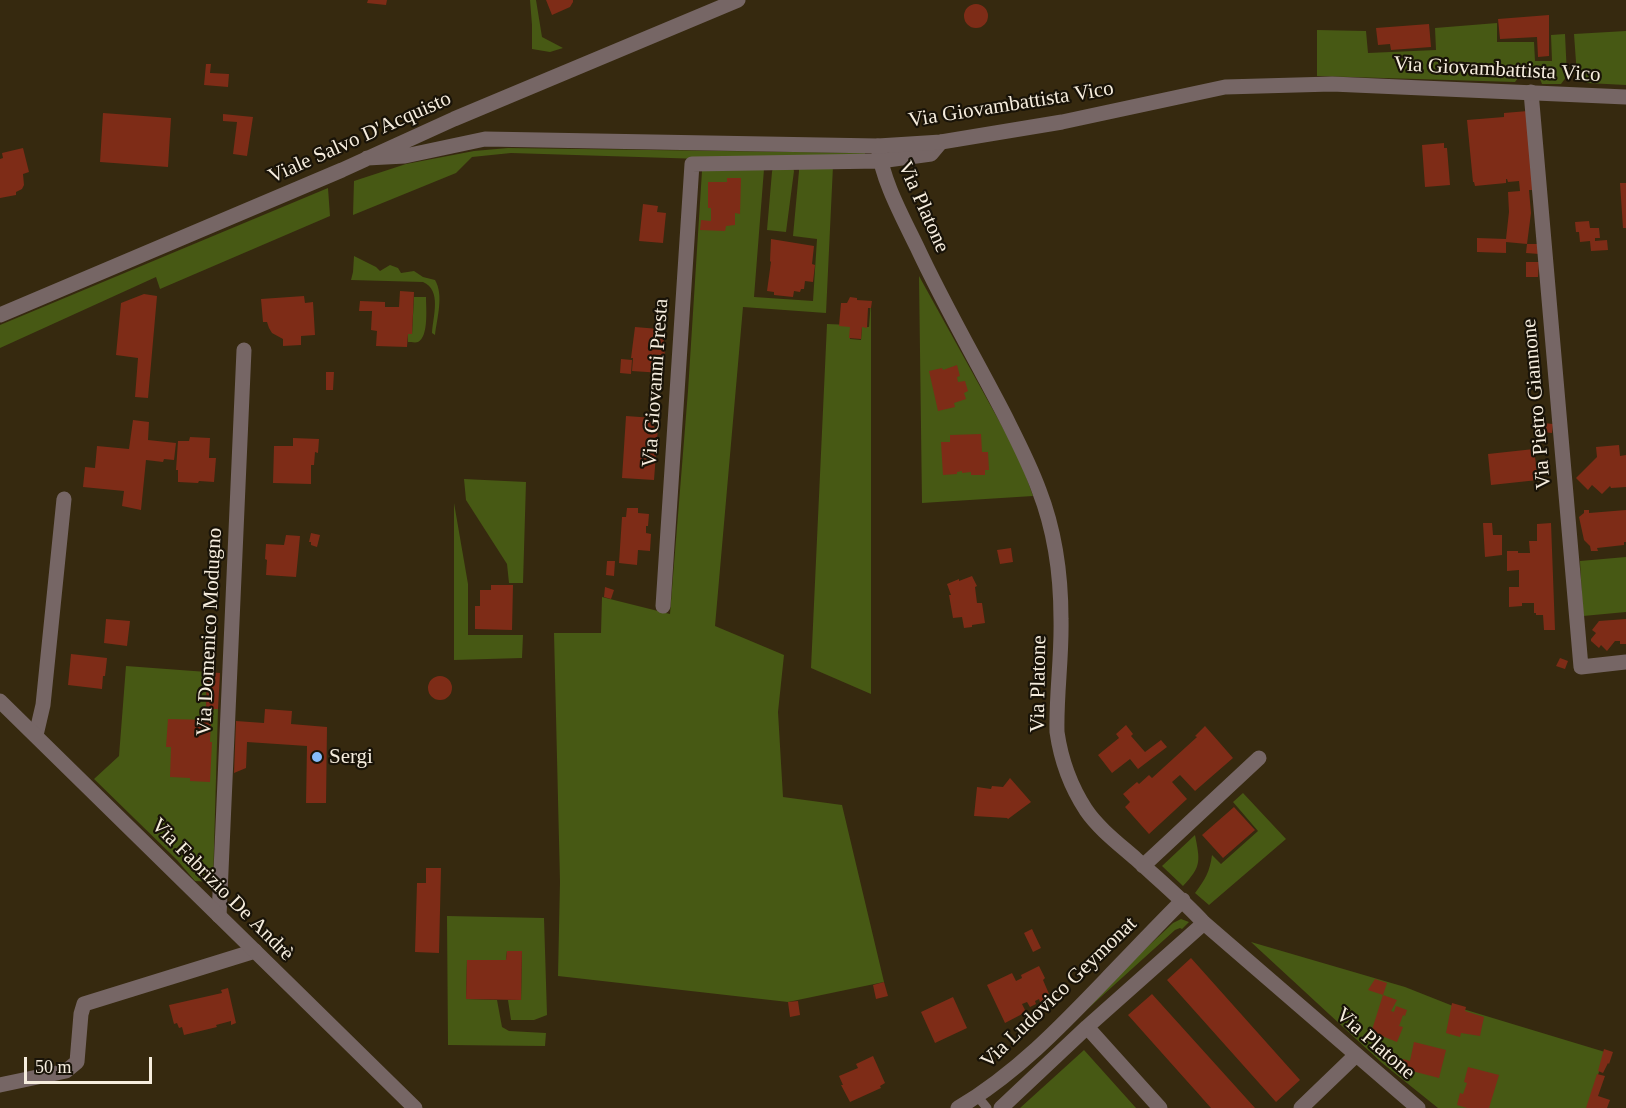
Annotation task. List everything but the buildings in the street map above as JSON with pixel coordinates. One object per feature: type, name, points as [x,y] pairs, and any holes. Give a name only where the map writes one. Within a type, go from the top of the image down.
[{"type":"street","name":"Viale Salvo D'Acquisto","points":[[0,315],[342,170],[454,119],[738,0]]},
{"type":"street","name":"Via Giovambattista Vico","points":[[366,158],[405,156],[485,139],[879,154],[1062,122],[1225,87],[1332,84],[1626,97]]},
{"type":"street","name":"Via Pietro Giannone","points":[[1531,92],[1581,667],[1626,663]]},
{"type":"street","points":[[454,119],[467,135],[485,139]]},
{"type":"street","name":"Via Giovanni Presta","points":[[663,606],[692,164],[879,154]]},
{"type":"street","name":"Via Platone","points":[[879,154],[902,217],[934,284],[979,365],[1040,491],[1053,533],[1059,564],[1061,619],[1056,732],[1068,775],[1087,811],[1108,835],[1183,900],[1204,922],[1418,1108]]},
{"type":"street","name":"Via Domenico Modugno","points":[[219,916],[244,350]]},
{"type":"street","points":[[36,735],[43,705],[64,499]]},
{"type":"street","name":"Via Fabrizio De Andrè","points":[[0,701],[416,1108]]},
{"type":"street","points":[[1143,866],[1259,758]]},
{"type":"street","name":"Via Ludovico Geymonat","points":[[958,1108],[982,1102],[992,1087],[1053,1034],[1183,900]]},
{"type":"street","name":"Via Ludovico Geymonat","points":[[1001,1108],[1204,922]]},
{"type":"street","points":[[0,1085],[66,1071],[77,1062],[84,1004],[255,951]]},
{"type":"street","points":[[1087,1027],[1160,1108]]},
{"type":"street","points":[[1301,1108],[1356,1055]]},
{"type":"green space","points":[[530,0],[536,0],[542,37],[563,48],[550,52],[532,49]]},
{"type":"green space","points":[[1497,23],[1497,42],[1534,42],[1535,61],[1552,61],[1551,35],[1565,34],[1567,76],[1561,84],[1542,84],[1538,74],[1521,74],[1515,82],[1317,76],[1317,30],[1366,31],[1368,53],[1436,50],[1435,28]]},
{"type":"green space","points":[[1626,31],[1626,85],[1587,83],[1577,76],[1574,34]]},
{"type":"green space","points":[[508,148],[865,153],[865,156],[702,159],[511,153],[472,157],[456,173],[353,215],[354,181],[406,164],[474,151]]},
{"type":"green space","points":[[833,166],[826,313],[743,307],[715,626],[784,655],[778,712],[783,797],[842,805],[884,982],[788,1002],[558,976],[560,882],[554,633],[601,633],[602,597],[670,614],[688,391],[702,171],[764,169],[754,297],[813,301],[817,239],[793,236],[799,169]]},
{"type":"green space","points":[[773,167],[793,168],[794,171],[786,232],[767,230]]},
{"type":"green space","points":[[328,188],[330,216],[160,289],[156,277],[0,348],[0,325]]},
{"type":"green space","points":[[354,256],[380,271],[390,265],[398,268],[401,273],[414,271],[423,277],[435,280],[439,300],[435,335],[432,333],[435,304],[433,291],[429,286],[423,282],[351,280]]},
{"type":"green space","points":[[919,276],[1019,457],[1033,496],[922,503]]},
{"type":"green space","points":[[414,297],[426,297],[425,328],[422,339],[418,342],[408,342],[408,334],[412,334]]},
{"type":"green space","points":[[871,299],[871,694],[811,668],[827,324],[851,325],[850,339],[861,340],[862,327],[869,327]]},
{"type":"green space","points":[[464,479],[526,482],[523,583],[509,583],[507,564],[466,500]]},
{"type":"green space","points":[[454,503],[468,584],[468,635],[523,635],[522,658],[454,660]]},
{"type":"green space","points":[[1626,557],[1626,612],[1583,616],[1580,561]]},
{"type":"green space","points":[[126,666],[207,672],[206,708],[218,709],[213,882],[195,881],[177,860],[94,779],[119,756]]},
{"type":"green space","points":[[1243,793],[1286,839],[1209,905],[1195,893],[1202,884],[1212,855],[1221,864],[1258,831],[1233,802]]},
{"type":"green space","points":[[1195,835],[1198,863],[1194,873],[1183,886],[1162,866]]},
{"type":"green space","points":[[447,916],[544,918],[547,1015],[534,1020],[511,1020],[508,1000],[521,1000],[522,951],[507,951],[506,960],[467,960],[466,999],[497,1000],[502,1027],[509,1031],[546,1033],[545,1046],[448,1045]]},
{"type":"green space","points":[[1181,919],[1189,922],[1182,929],[1175,930],[1061,1033],[1142,952],[1173,923]]},
{"type":"green space","points":[[1251,942],[1405,987],[1453,1006],[1605,1052],[1588,1108],[1438,1108],[1382,1063]]},
{"type":"green space","points":[[1084,1050],[1136,1108],[1020,1108]]},
{"type":"place","name":"Sergi","points":[[317,757]]}]
